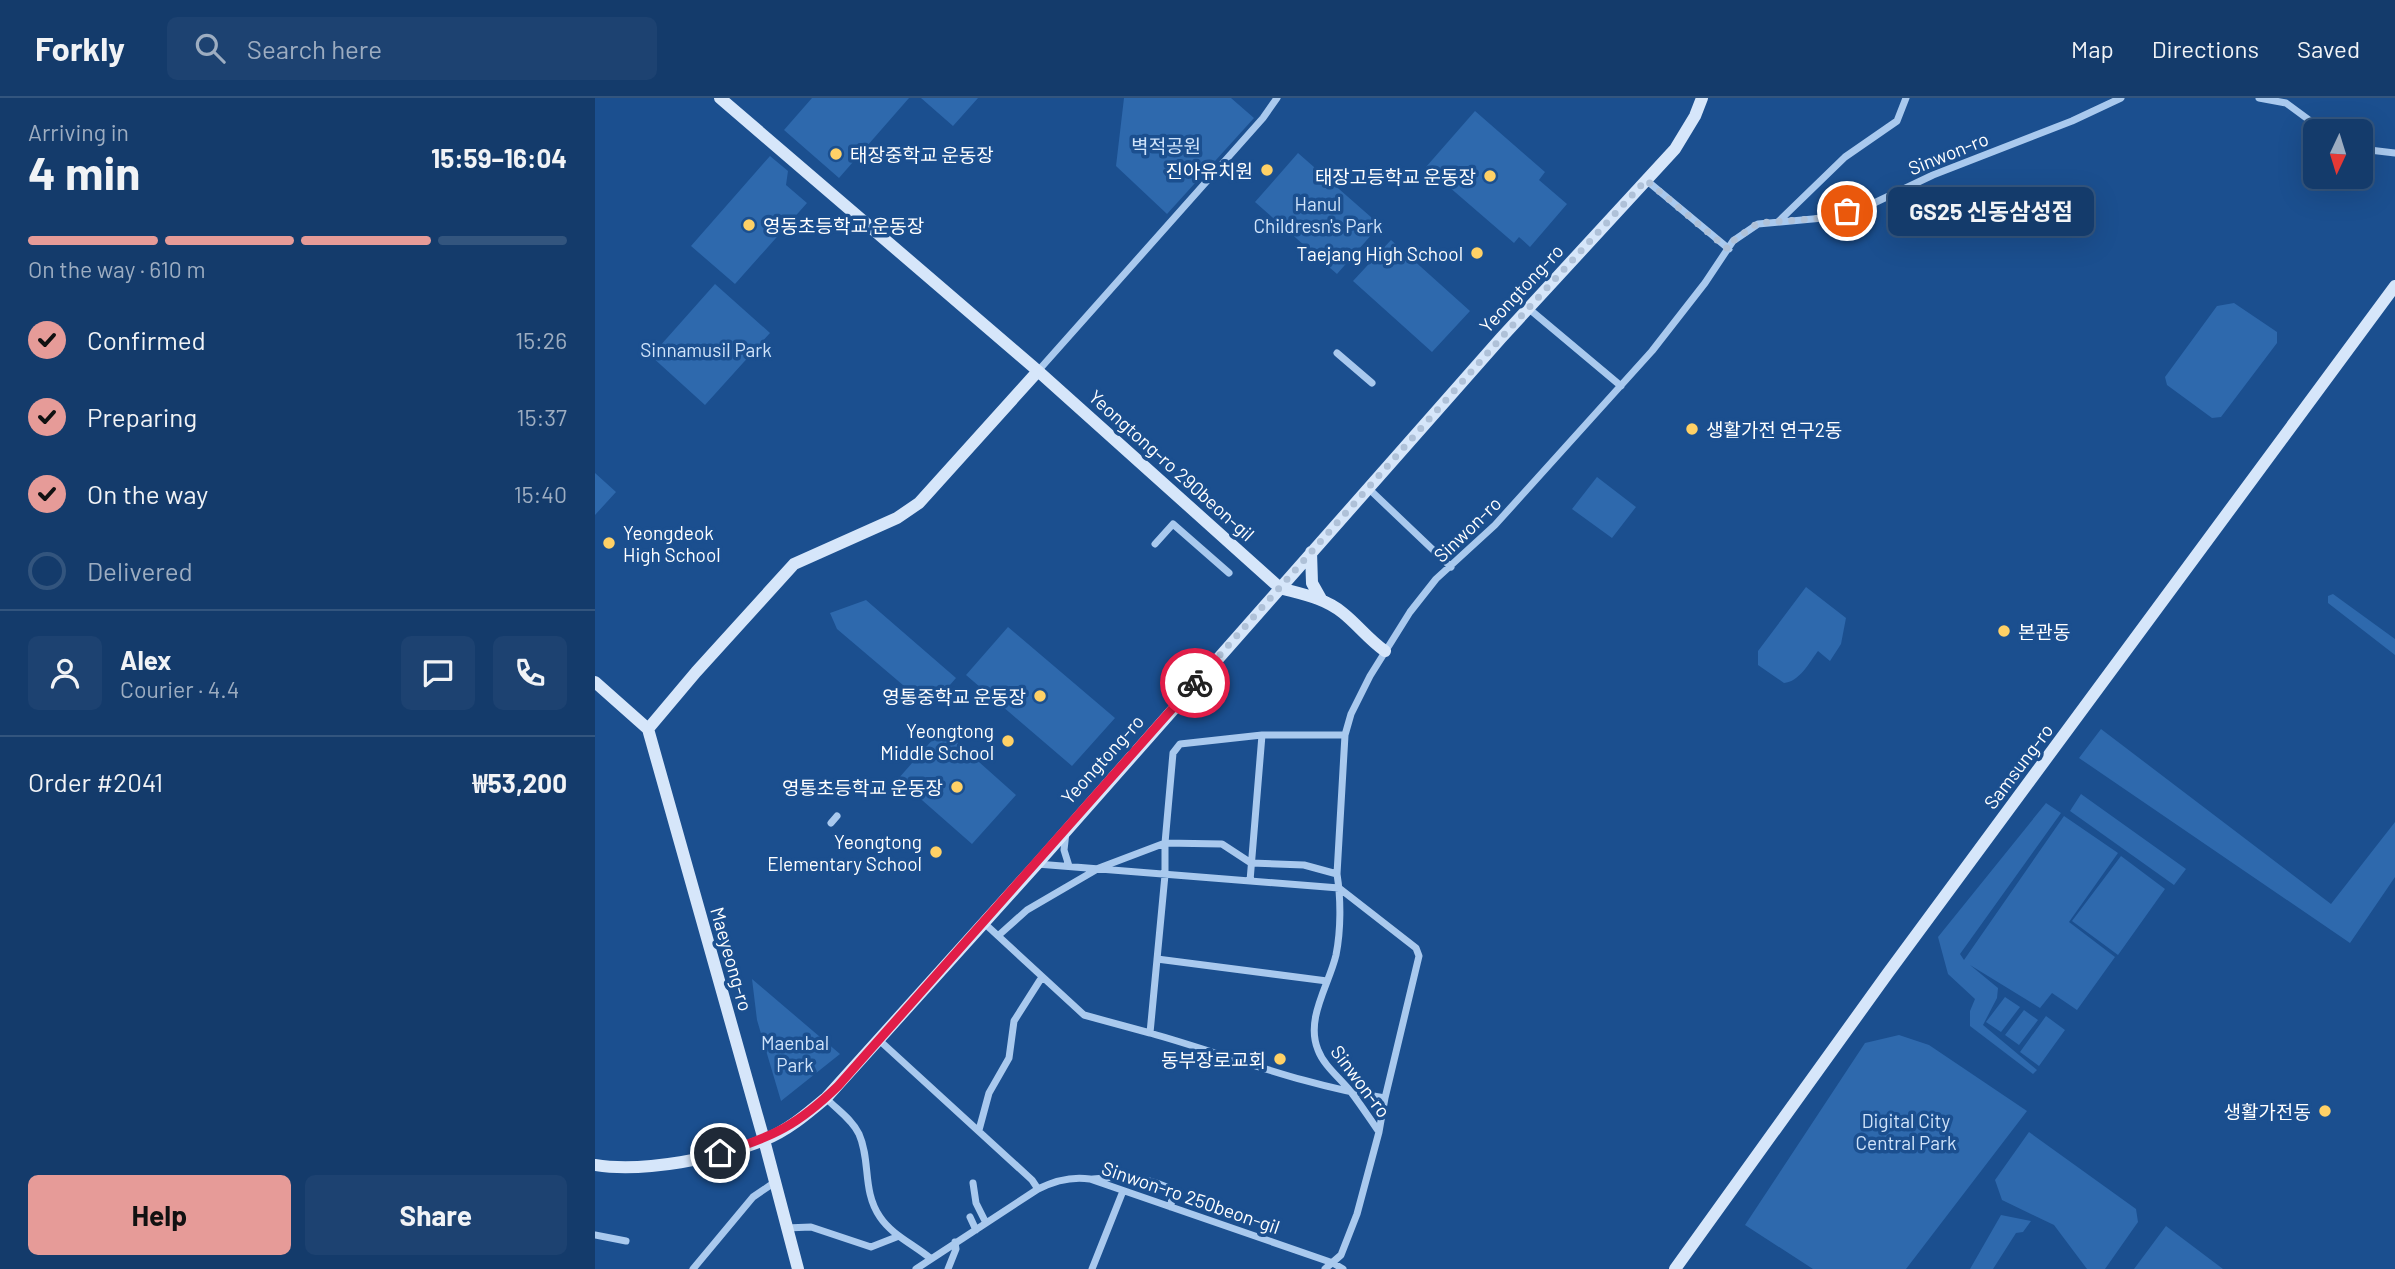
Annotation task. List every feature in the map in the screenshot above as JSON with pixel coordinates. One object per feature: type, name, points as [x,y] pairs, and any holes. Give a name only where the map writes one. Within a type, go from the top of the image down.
[{"type":"street","name":"Yeongtong-ro 290beon-gil","points":[[720,98],[1038,371],[1280,588]]},
{"type":"street","points":[[595,682],[648,729],[794,564],[897,518],[919,503],[1263,118],[1277,98]]},
{"type":"street","name":"Yeongtong-ro","points":[[595,1165],[625,1167],[698,1159],[764,1140],[790,1126],[826,1098],[1037,864],[1528,308],[1675,149],[1695,116],[1702,98]]},
{"type":"street","points":[[1779,222],[1845,157],[1897,121],[1906,98]]},
{"type":"street","name":"Sinwon-ro","points":[[1325,1269],[1341,1255],[1357,1214],[1379,1132],[1352,1093],[1322,1059],[1314,1036],[1317,1012],[1338,944],[1337,874],[1345,735],[1351,715],[1379,659],[1409,612],[1436,579],[1495,525],[1660,342],[1733,241],[1758,223],[1823,218],[1872,204],[1933,175],[2072,121],[2121,98]]},
{"type":"street","points":[[2259,98],[2286,103],[2308,119]]},
{"type":"street","points":[[2373,150],[2395,153]]},
{"type":"street","points":[[1646,180],[1728,249]]},
{"type":"street","name":"Samsung-ro","points":[[1675,1269],[1888,973],[2395,286]]},
{"type":"street","points":[[1528,308],[1621,386]]},
{"type":"street","points":[[1337,353],[1372,383]]},
{"type":"street","points":[[1368,488],[1451,567]]},
{"type":"street","points":[[1155,544],[1173,524],[1229,573]]},
{"type":"street","points":[[1311,552],[1312,583],[1321,599]]},
{"type":"street","points":[[1280,588],[1321,599],[1342,612],[1367,638],[1385,651]]},
{"type":"street","name":"Maeyeong-ro","points":[[648,729],[798,1269]]},
{"type":"street","points":[[1150,1033],[1173,753],[1176,748],[1180,744],[1262,735],[1345,735]]},
{"type":"street","points":[[1249,881],[1262,735]]},
{"type":"street","points":[[831,823],[837,816]]},
{"type":"street","points":[[1067,828],[1064,850],[1069,866]]},
{"type":"street","points":[[999,936],[1027,910],[1099,868],[1165,843],[1222,844],[1251,863],[1304,865],[1337,874]]},
{"type":"street","points":[[1037,864],[1339,888],[1419,952],[1379,1132]]},
{"type":"street","points":[[983,922],[1084,1015],[1220,1052],[1270,1070],[1352,1093],[1385,1098]]},
{"type":"street","points":[[1157,960],[1327,981]]},
{"type":"street","points":[[979,1130],[989,1093],[1009,1058],[1014,1021],[1042,977]]},
{"type":"street","points":[[879,1040],[979,1130],[1032,1180],[1038,1189]]},
{"type":"street","points":[[826,1098],[847,1118],[859,1135],[870,1200],[881,1219],[930,1258]]},
{"type":"street","points":[[1090,1179],[1112,1177],[1150,1181],[1169,1188],[1172,1194],[1171,1207]]},
{"type":"street","name":"Sinwon-ro 250beon-gil","points":[[916,1269],[1038,1189],[1076,1178],[1090,1179],[1333,1262],[1343,1269]]},
{"type":"street","points":[[693,1269],[753,1197],[775,1182]]},
{"type":"street","points":[[972,1183],[976,1203],[986,1223]]},
{"type":"street","points":[[1092,1269],[1123,1191]]},
{"type":"street","points":[[971,1217],[975,1230]]},
{"type":"street","points":[[786,1228],[811,1227],[871,1247],[899,1236]]},
{"type":"street","points":[[595,1235],[627,1241]]},
{"type":"street","points":[[948,1269],[956,1249],[955,1242]]},
{"type":"green space","name":"태장중학교 운동장","points":[[812,98],[909,98],[839,178],[784,130]]},
{"type":"green space","points":[[921,98],[978,98],[953,126]]},
{"type":"green space","name":"벽적공원","points":[[1124,98],[1231,98],[1254,118],[1167,214],[1116,166]]},
{"type":"green space","name":"태장고등학교 운동장","points":[[1475,111],[1545,172],[1539,180],[1567,204],[1530,247],[1519,237],[1514,243],[1426,167]]},
{"type":"green space","name":"Hanul Childresn's Park","points":[[1298,153],[1380,225],[1337,274],[1255,202]]},
{"type":"green space","name":"영동초등학교 운동장","points":[[770,156],[788,171],[786,185],[807,203],[735,284],[691,246]]},
{"type":"green space","points":[[1391,240],[1470,311],[1432,352],[1353,281]]},
{"type":"green space","name":"Sinnamusil Park","points":[[715,284],[770,333],[705,405],[651,356]]},
{"type":"green space","points":[[2234,303],[2277,332],[2277,343],[2221,417],[2212,418],[2167,385],[2165,377],[2217,306]]},
{"type":"green space","points":[[595,473],[616,492],[595,515]]},
{"type":"green space","points":[[1597,477],[1636,507],[1612,538],[1572,509]]},
{"type":"green space","points":[[1806,587],[1846,618],[1841,644],[1830,661],[1818,651],[1799,676],[1784,683],[1758,665],[1758,651]]},
{"type":"green space","points":[[2333,594],[2395,639],[2395,655],[2328,603],[2328,596]]},
{"type":"green space","points":[[866,600],[956,678],[930,708],[837,629],[830,613]]},
{"type":"green space","name":"영통중학교 운동장","points":[[1008,627],[1115,718],[1072,766],[966,675]]},
{"type":"green space","name":"영통초등학교 운동장","points":[[942,729],[1016,795],[972,844],[898,779]]},
{"type":"green space","points":[[2101,729],[2331,904],[2395,822],[2395,877],[2350,943],[2079,758]]},
{"type":"green space","points":[[2081,794],[2186,869],[2174,885],[2070,811]]},
{"type":"green space","points":[[2046,803],[2061,813],[1960,954],[1964,960],[2064,816],[2118,853],[2069,922],[2115,957],[2077,1010],[2052,993],[2040,1008],[1970,965],[1998,988],[1997,998],[1983,1025],[2037,1070],[2033,1074],[1970,1026],[1970,1011],[1975,999],[1948,974],[1938,937]]},
{"type":"green space","points":[[2121,856],[2165,889],[2118,955],[2072,921]]},
{"type":"green space","name":"Maenbal Park","points":[[752,979],[840,1054],[781,1101],[757,1020]]},
{"type":"green space","points":[[2005,997],[2020,1007],[2001,1032],[1986,1022]]},
{"type":"green space","points":[[2024,1010],[2038,1020],[2019,1045],[2005,1035]]},
{"type":"green space","points":[[2046,1016],[2065,1030],[2039,1066],[2020,1052]]},
{"type":"green space","name":"Digital City Central Park","points":[[1899,1035],[1929,1045],[2027,1111],[1906,1269],[1813,1269],[1745,1225],[1865,1043]]},
{"type":"green space","points":[[2029,1132],[2136,1209],[2138,1222],[2105,1269],[2087,1269],[2054,1225],[2002,1200],[1995,1180]]},
{"type":"green space","points":[[2001,1215],[2031,1221],[2023,1232],[2016,1233],[1993,1269],[1970,1269]]},
{"type":"green space","points":[[2166,1226],[2223,1269],[2134,1269]]},
{"type":"way so far","points":[[1195,683],[1501,338],[1646,180],[1728,249],[1733,241],[1758,223],[1823,218],[1847,211]]},
{"type":"place","name":"태장중학교 운동장","points":[[836,154]]},
{"type":"place","name":"진아유치원","points":[[1267,170]]},
{"type":"place","name":"태장고등학교 운동장","points":[[1490,176]]},
{"type":"place","name":"GS25 신동삼성점","points":[[1847,211]]},
{"type":"place","name":"영동초등학교 운동장","points":[[749,225]]},
{"type":"place","name":"Taejang High School","points":[[1477,253]]},
{"type":"place","name":"생활가전 연구2동","points":[[1692,429]]},
{"type":"place","name":"Yeongdeok High School","points":[[609,543]]},
{"type":"place","name":"본관동","points":[[2004,631]]},
{"type":"place","name":"영통중학교 운동장","points":[[1040,696]]},
{"type":"place","name":"Yeongtong Middle School","points":[[1008,741]]},
{"type":"place","name":"영통초등학교 운동장","points":[[957,787]]},
{"type":"place","name":"Yeongtong Elementary School","points":[[936,852]]},
{"type":"place","name":"동부장로교회","points":[[1280,1059]]},
{"type":"place","name":"생활가전동","points":[[2325,1111]]},
{"type":"route","points":[[720,1153],[764,1140],[790,1126],[826,1098],[855,1069],[1195,683]]}]
